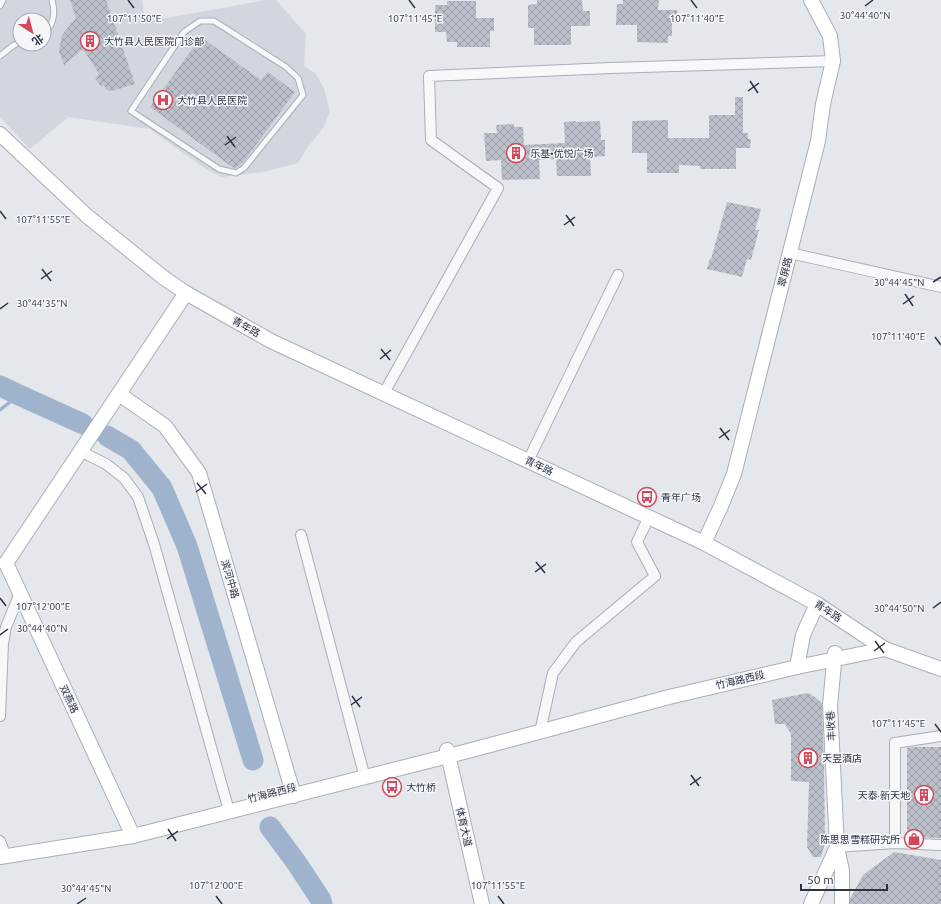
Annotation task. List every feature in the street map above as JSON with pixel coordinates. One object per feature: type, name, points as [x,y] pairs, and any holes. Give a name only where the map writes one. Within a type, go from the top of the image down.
[{"type":"street","name":"翠屏路","points":[[704,543],[734,474],[818,141],[822,104],[833,61],[830,36],[811,0]]},
{"type":"street","points":[[384,392],[498,188],[431,140],[429,76],[610,68],[833,61]]},
{"type":"street","name":"青年路","points":[[0,134],[87,216],[164,278],[186,293],[271,341],[384,392],[704,543],[817,604],[881,646]]},
{"type":"street","points":[[790,253],[941,287]]},
{"type":"street","points":[[528,460],[618,276]]},
{"type":"street","points":[[119,394],[186,293]]},
{"type":"street","name":"双燕路","points":[[119,394],[3,563],[20,593],[131,832]]},
{"type":"street","name":"滨河中路","points":[[119,394],[165,426],[199,473],[293,792]]},
{"type":"street","points":[[80,451],[106,464],[124,478],[138,497],[154,544],[228,808]]},
{"type":"street","points":[[540,728],[553,673],[576,642],[655,576],[637,542],[649,517]]},
{"type":"street","points":[[301,535],[364,775]]},
{"type":"street","points":[[0,716],[3,643],[6,627],[20,593]]},
{"type":"street","points":[[798,663],[803,635],[817,604]]},
{"type":"street","points":[[881,646],[941,669]]},
{"type":"street","name":"竹海路西段","points":[[1,850],[131,832],[448,753],[540,728],[671,689],[881,646]]},
{"type":"street","name":"丰收巷","points":[[835,656],[830,705],[836,847],[842,871],[842,904]]},
{"type":"street","points":[[894,843],[895,743],[941,736]]},
{"type":"street","name":"体育大道","points":[[448,753],[482,904]]},
{"type":"street","points":[[836,847],[894,843],[941,845]]},
{"type":"street","name":"丰收巷","points":[[811,904],[836,847]]},
{"type":"lane","points":[[0,6],[3,0]]},
{"type":"lane","points":[[52,0],[54,7],[52,21]]},
{"type":"lane","points":[[200,21],[214,21],[286,67],[298,78],[303,95],[244,168],[236,173],[219,169],[132,111],[184,32],[200,21]]},
{"type":"lane","points":[[0,56],[12,47]]},
{"type":"shaded area","name":"大竹县人民医院","points":[[0,0],[142,0],[145,22],[266,0],[276,0],[306,34],[304,66],[315,73],[324,88],[330,112],[323,128],[298,163],[263,172],[221,177],[203,167],[150,129],[68,117],[30,149],[0,117]]},
{"type":"building","name":"大竹县人民医院门诊部","points":[[70,0],[106,0],[135,84],[112,91],[107,90],[103,85],[101,86],[95,78],[99,74],[83,49],[64,65],[59,51],[62,35],[76,18]]},
{"type":"building","points":[[537,0],[582,0],[583,11],[590,11],[590,26],[571,26],[571,45],[534,45],[534,28],[528,28],[528,5],[537,4]]},
{"type":"building","points":[[623,0],[659,0],[658,10],[677,10],[676,23],[672,23],[672,36],[668,36],[668,43],[637,42],[637,25],[616,25],[617,4],[623,4]]},
{"type":"building","points":[[447,1],[476,1],[476,18],[494,18],[494,31],[490,31],[490,47],[457,47],[457,42],[447,42],[446,32],[435,32],[435,5],[447,5]]},
{"type":"building","points":[[201,37],[261,80],[268,72],[295,92],[244,161],[235,169],[150,107]]},
{"type":"building","points":[[735,97],[743,97],[743,133],[748,133],[748,139],[751,139],[750,148],[736,148],[736,169],[700,169],[700,166],[679,165],[679,173],[647,173],[647,153],[632,153],[632,121],[668,120],[668,138],[709,138],[709,115],[735,115]]},
{"type":"building","points":[[600,121],[601,140],[605,140],[605,156],[590,157],[591,176],[557,176],[556,159],[539,160],[540,179],[502,180],[501,160],[486,161],[484,133],[497,133],[496,125],[514,124],[514,127],[523,127],[524,145],[565,143],[564,122]]},
{"type":"building","points":[[727,202],[761,209],[755,230],[759,230],[751,260],[747,259],[742,277],[707,269]]},
{"type":"building","name":"天昱酒店","points":[[808,693],[822,703],[825,843],[821,857],[813,857],[807,847],[809,782],[791,781],[791,734],[785,724],[775,724],[772,700]]},
{"type":"building","name":"天泰·新天地","points":[[941,747],[941,838],[907,837],[907,748]]},
{"type":"building","points":[[894,852],[941,860],[941,904],[850,904],[850,899],[863,875]]},
{"type":"waterway","points":[[0,386],[83,424]]},
{"type":"waterway","points":[[0,410],[19,395]]},
{"type":"waterway","points":[[107,436],[131,450],[162,488],[187,546],[253,760]]},
{"type":"waterway","points":[[270,827],[296,862],[321,900],[322,904]]},
{"type":"place","name":"大竹县人民医院门诊部","points":[[90,41]]},
{"type":"place","name":"大竹县人民医院","points":[[163,100]]},
{"type":"place","name":"乐基•优悦广场","points":[[516,153]]},
{"type":"place","name":"青年广场","points":[[647,497]]},
{"type":"place","name":"天昱酒店","points":[[808,758]]},
{"type":"place","name":"大竹桥","points":[[392,787]]},
{"type":"place","name":"天泰·新天地","points":[[924,795]]},
{"type":"place","name":"陈思思雪糕研究所","points":[[914,839]]}]
